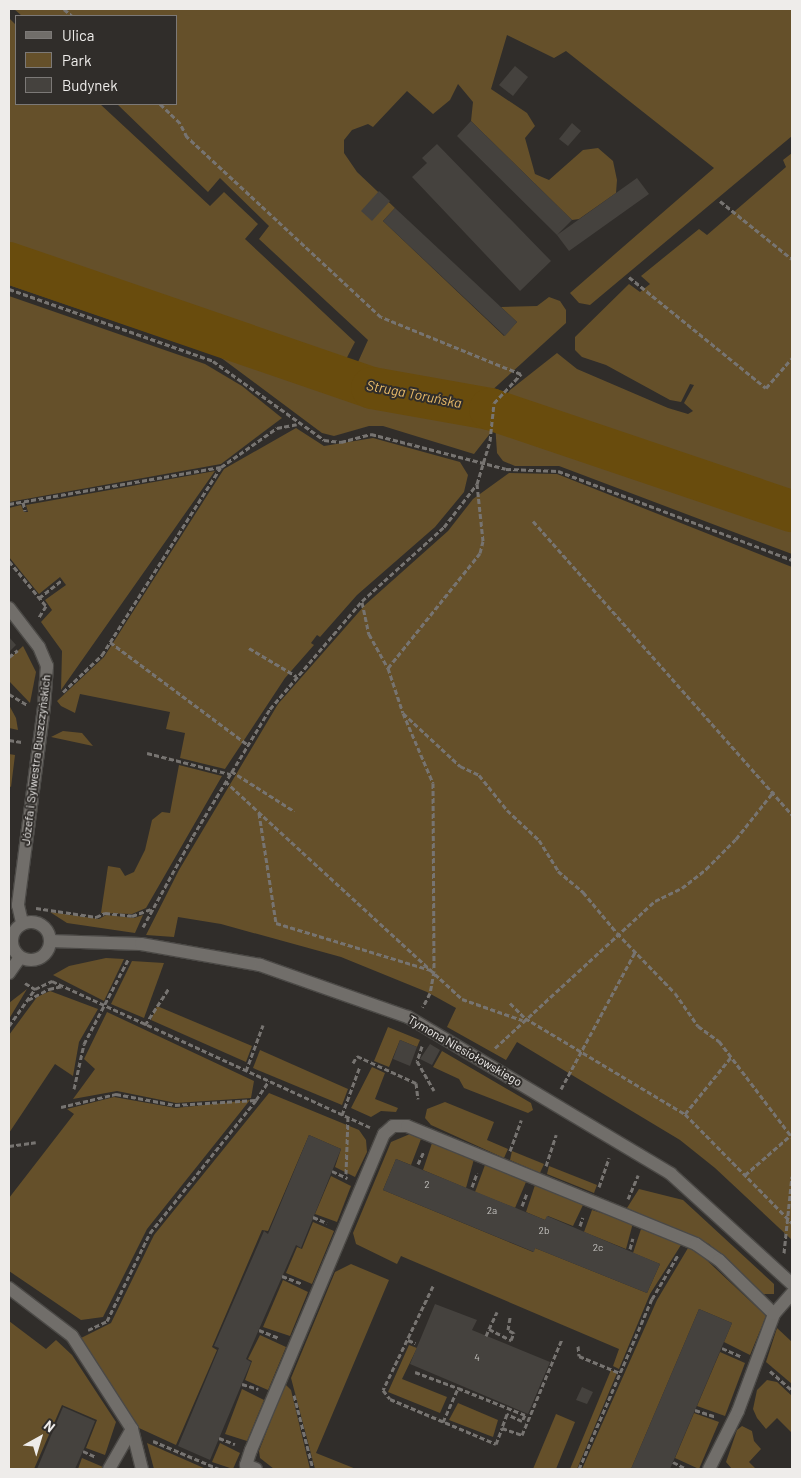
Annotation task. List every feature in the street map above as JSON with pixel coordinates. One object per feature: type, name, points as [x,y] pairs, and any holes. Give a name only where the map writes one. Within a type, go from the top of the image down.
[{"type":"street","name":"Józefa i Sylwestra Buszczyńskich","points":[[9,608],[44,657],[44,707],[18,904],[22,923]]},
{"type":"street","points":[[22,923],[41,924],[49,933],[48,951],[39,959],[20,957],[11,940],[22,923]]},
{"type":"street","name":"Tymona Niesiołowskiego","points":[[50,942],[135,944],[189,950],[260,965],[416,1021],[484,1060],[671,1174],[792,1284]]},
{"type":"street","points":[[9,973],[20,957]]},
{"type":"street","points":[[249,1468],[384,1134],[393,1126],[407,1126],[687,1240],[719,1260],[774,1314]]},
{"type":"street","points":[[9,1288],[72,1336],[133,1431],[142,1469]]},
{"type":"street","points":[[709,1469],[738,1412],[774,1314],[792,1293]]},
{"type":"street","points":[[109,1469],[133,1431]]},
{"type":"path","points":[[74,1089],[84,1044],[105,1007],[152,908],[247,744],[296,676],[362,601],[444,527],[477,484],[490,442],[494,403],[521,374],[381,318],[188,137],[180,123],[161,105]]},
{"type":"path","points":[[720,201],[792,259]]},
{"type":"path","points":[[628,276],[766,388],[792,358]]},
{"type":"path","points":[[9,289],[213,361],[245,381],[314,436],[333,442],[371,434],[506,469],[558,471],[792,560]]},
{"type":"path","points":[[44,707],[102,655],[221,467],[277,428],[298,424]]},
{"type":"path","points":[[9,504],[221,467]]},
{"type":"path","points":[[388,668],[480,553],[483,541],[477,484]]},
{"type":"path","points":[[23,502],[25,511]]},
{"type":"path","points":[[533,521],[774,791],[792,814]]},
{"type":"path","points":[[39,598],[62,580]]},
{"type":"path","points":[[362,601],[369,634],[388,668],[403,713],[433,783],[434,971],[430,993],[416,1021]]},
{"type":"path","points":[[110,642],[247,744]]},
{"type":"path","points":[[248,648],[296,676]]},
{"type":"path","points":[[403,713],[460,766],[479,774],[507,810],[539,840],[558,871],[583,892],[617,933],[675,993],[698,1026],[719,1041],[792,1136],[745,1175]]},
{"type":"path","points":[[9,740],[22,742]]},
{"type":"path","points":[[147,753],[231,772],[294,811]]},
{"type":"path","points":[[225,781],[462,998],[523,1019],[580,1050],[685,1114],[791,1222]]},
{"type":"path","points":[[484,1060],[523,1019],[655,900],[682,888],[706,869],[736,839],[774,791]]},
{"type":"path","points":[[259,812],[276,923],[434,971]]},
{"type":"path","points":[[18,904],[96,918],[105,913],[132,916],[152,908]]},
{"type":"path","points":[[554,1103],[580,1050],[635,952]]},
{"type":"path","points":[[9,1026],[35,989],[46,982],[52,981],[384,1134]]},
{"type":"path","points":[[25,1002],[49,989],[63,986]]},
{"type":"path","points":[[145,1025],[169,988]]},
{"type":"path","points":[[510,1003],[523,1019]]},
{"type":"path","points":[[246,1071],[263,1025]]},
{"type":"path","points":[[429,1028],[417,1061],[434,1090]]},
{"type":"path","points":[[353,1063],[357,1056],[416,1083],[418,1099]]},
{"type":"path","points":[[685,1114],[731,1057]]},
{"type":"path","points":[[342,1115],[360,1066]]},
{"type":"path","points":[[72,1336],[107,1321],[150,1233],[269,1082]]},
{"type":"path","points":[[61,1107],[116,1094],[175,1105],[256,1100]]},
{"type":"path","points":[[346,1178],[348,1117]]},
{"type":"path","points":[[505,1166],[521,1120]]},
{"type":"path","points":[[541,1180],[556,1135]]},
{"type":"path","points":[[9,1146],[36,1142]]},
{"type":"path","points":[[595,1202],[609,1158]]},
{"type":"path","points":[[622,1214],[640,1171]]},
{"type":"path","points":[[780,1273],[791,1222],[792,1176]]},
{"type":"path","points":[[579,1469],[652,1298],[687,1240]]},
{"type":"path","points":[[415,1372],[525,1415],[522,1421],[507,1414],[496,1444],[390,1399],[383,1390],[433,1286]]},
{"type":"path","points":[[486,1336],[497,1312]]},
{"type":"path","points":[[489,1329],[512,1340],[514,1333],[508,1330],[510,1318]]},
{"type":"path","points":[[502,1428],[522,1435],[562,1339]]},
{"type":"path","points":[[408,1340],[415,1343]]},
{"type":"path","points":[[578,1346],[579,1356],[620,1373]]},
{"type":"path","points":[[756,1362],[792,1390]]},
{"type":"path","points":[[288,1368],[313,1469]]},
{"type":"path","points":[[443,1422],[458,1388]]},
{"type":"path","points":[[133,1431],[219,1469]]},
{"type":"path","points":[[673,1462],[687,1469]]},
{"type":"green space","points":[[14,9],[792,9],[792,136],[590,305],[579,303],[570,293],[714,168],[566,51],[554,58],[507,35],[491,89],[527,113],[535,126],[525,138],[535,174],[549,180],[583,150],[598,148],[613,161],[617,180],[616,193],[579,219],[572,220],[471,121],[473,102],[458,84],[450,100],[433,114],[407,91],[373,127],[368,124],[352,130],[344,140],[344,153],[357,172],[395,208],[383,221],[504,336],[517,322],[501,307],[537,306],[549,297],[560,301],[566,310],[566,323],[478,403],[371,384],[353,373],[368,340],[259,239],[269,226],[220,178],[208,192],[118,105],[178,105],[178,15],[21,15]]},
{"type":"green space","points":[[9,18],[15,24],[15,105],[101,105],[210,206],[224,192],[258,224],[245,239],[355,342],[340,371],[9,251]]},
{"type":"green space","points":[[792,153],[792,506],[498,406],[510,390],[557,353],[577,369],[668,408],[688,414],[693,411],[684,403],[694,385],[690,384],[681,402],[670,400],[606,365],[582,357],[575,350],[575,337],[629,284],[640,292],[650,284],[641,276],[699,229],[707,235],[786,167],[783,160]]},
{"type":"green space","points":[[9,267],[366,391],[425,403],[492,431],[474,454],[383,426],[369,426],[334,436],[322,433],[220,357],[9,285]]},
{"type":"green space","points":[[9,296],[205,364],[242,386],[282,418],[221,464],[9,502]]},
{"type":"green space","points":[[505,419],[792,520],[792,554],[559,466],[515,466],[503,461],[497,453],[495,423]]},
{"type":"green space","points":[[296,428],[324,446],[373,438],[460,462],[468,475],[464,492],[435,527],[357,595],[320,637],[317,635],[311,643],[314,645],[285,678],[225,769],[180,758],[185,733],[166,729],[170,712],[80,694],[75,713],[61,706],[57,701],[104,657],[224,469]]},
{"type":"green space","points":[[215,471],[61,690],[62,651],[41,622],[52,610],[45,600],[66,585],[60,577],[39,594],[9,557],[9,508],[21,505],[24,512],[28,512],[26,505]]},
{"type":"green space","points":[[509,473],[557,474],[792,567],[792,1240],[715,1168],[680,1140],[517,1042],[506,1060],[447,1027],[456,1008],[427,992],[341,957],[221,924],[178,917],[174,937],[146,935],[179,870],[278,704],[365,605],[448,531],[473,499]]},
{"type":"green space","points":[[23,646],[36,672],[30,703],[9,681],[9,659]]},
{"type":"green space","points":[[9,705],[16,718],[18,730],[9,728]]},
{"type":"green space","points":[[63,731],[82,733],[93,746],[51,737]]},
{"type":"green space","points":[[9,754],[15,755],[11,787],[9,786]]},
{"type":"green space","points":[[179,765],[222,776],[146,908],[132,914],[101,913],[108,866],[120,868],[125,876],[134,872],[145,850],[152,820],[162,812],[170,813]]},
{"type":"green space","points":[[50,912],[99,919],[106,915],[134,918],[143,915],[135,933],[67,923]]},
{"type":"green space","points":[[106,958],[124,959],[104,1001],[53,975],[69,966]]},
{"type":"green space","points":[[132,961],[164,963],[144,1018],[111,1004]]},
{"type":"green space","points":[[27,989],[9,1019],[9,1003]]},
{"type":"green space","points":[[50,991],[98,1009],[79,1042],[73,1076],[55,1064],[9,1133],[9,1035],[37,997]]},
{"type":"green space","points":[[157,1006],[252,1046],[246,1062],[151,1020]]},
{"type":"green space","points":[[107,1012],[254,1081],[251,1098],[176,1103],[117,1091],[73,1099],[95,1069],[84,1059]]},
{"type":"green space","points":[[388,1027],[420,1040],[417,1047],[400,1040],[389,1067],[374,1061]]},
{"type":"green space","points":[[260,1050],[348,1089],[342,1105],[253,1068]]},
{"type":"green space","points":[[442,1051],[531,1103],[533,1110],[528,1113],[464,1088],[459,1079],[433,1067]]},
{"type":"green space","points":[[372,1067],[385,1073],[375,1099],[398,1108],[396,1112],[381,1111],[371,1117],[351,1108]]},
{"type":"green space","points":[[269,1093],[359,1130],[366,1140],[367,1152],[355,1177],[335,1167],[341,1149],[309,1135],[268,1231],[262,1230],[212,1347],[217,1350],[176,1445],[139,1428],[79,1339],[111,1323],[154,1235]]},
{"type":"green space","points":[[114,1097],[176,1108],[250,1100],[147,1229],[103,1317],[81,1320],[9,1271],[9,1198],[74,1114],[67,1109]]},
{"type":"green space","points":[[445,1102],[494,1122],[487,1140],[508,1149],[504,1158],[431,1125],[425,1118],[427,1109]]},
{"type":"green space","points":[[410,1134],[421,1139],[411,1165],[396,1159],[383,1190],[533,1252],[535,1248],[647,1293],[660,1264],[633,1253],[641,1229],[681,1245],[650,1294],[619,1369],[613,1366],[619,1349],[401,1256],[397,1264],[356,1244],[353,1233],[391,1142]]},
{"type":"green space","points":[[432,1143],[474,1159],[466,1188],[423,1170]]},
{"type":"green space","points":[[512,1151],[544,1164],[540,1173],[510,1160]]},
{"type":"green space","points":[[485,1165],[526,1182],[515,1208],[475,1192]]},
{"type":"green space","points":[[549,1166],[597,1185],[594,1193],[547,1174]]},
{"type":"green space","points":[[331,1176],[351,1186],[337,1222],[315,1214]]},
{"type":"green space","points":[[535,1185],[583,1205],[573,1226],[548,1216],[545,1220],[526,1212]]},
{"type":"green space","points":[[639,1189],[683,1200],[774,1284],[774,1294],[763,1294],[709,1244],[627,1208]]},
{"type":"green space","points":[[592,1210],[633,1223],[626,1249],[584,1232]]},
{"type":"green space","points":[[313,1222],[334,1231],[312,1284],[286,1273],[297,1247],[302,1249]]},
{"type":"green space","points":[[688,1248],[698,1252],[766,1316],[750,1355],[724,1342],[732,1323],[699,1309],[631,1469],[582,1469],[657,1300]]},
{"type":"green space","points":[[351,1264],[389,1280],[316,1453],[356,1469],[315,1469],[291,1378],[335,1272]]},
{"type":"green space","points":[[283,1280],[308,1292],[290,1336],[263,1327]]},
{"type":"green space","points":[[9,1321],[46,1349],[56,1340],[72,1355],[116,1422],[105,1455],[86,1448],[97,1420],[62,1405],[34,1469],[9,1469]]},
{"type":"green space","points":[[777,1328],[792,1342],[792,1384],[766,1362]]},
{"type":"green space","points":[[260,1335],[286,1347],[268,1390],[245,1380],[252,1361],[248,1359]]},
{"type":"green space","points":[[409,1345],[417,1348],[402,1379],[447,1397],[440,1413],[388,1392]]},
{"type":"green space","points":[[720,1352],[745,1363],[725,1416],[697,1406]]},
{"type":"green space","points":[[611,1370],[617,1373],[577,1469],[570,1469]]},
{"type":"green space","points":[[767,1380],[777,1382],[792,1396],[792,1433],[777,1418],[766,1429],[757,1418],[753,1409],[757,1390]]},
{"type":"green space","points":[[285,1384],[291,1390],[310,1469],[274,1469],[260,1458],[259,1451]]},
{"type":"green space","points":[[242,1389],[264,1400],[247,1441],[225,1434]]},
{"type":"green space","points":[[458,1403],[498,1420],[493,1437],[449,1420]]},
{"type":"green space","points":[[694,1413],[719,1422],[699,1469],[675,1458]]},
{"type":"green space","points":[[556,1414],[575,1422],[556,1469],[533,1469]]},
{"type":"green space","points":[[742,1426],[752,1431],[754,1441],[761,1449],[749,1462],[756,1469],[732,1469],[726,1462],[737,1430]]},
{"type":"green space","points":[[147,1443],[206,1469],[154,1469]]},
{"type":"green space","points":[[220,1443],[240,1453],[233,1469],[212,1462]]},
{"type":"green space","points":[[82,1458],[103,1467],[102,1469],[78,1469]]},
{"type":"building","points":[[515,66],[528,77],[513,96],[499,85]]},
{"type":"building","points":[[471,121],[572,220],[557,235],[457,136]]},
{"type":"building","points":[[572,123],[581,131],[568,146],[559,139]]},
{"type":"building","points":[[437,144],[551,261],[520,291],[412,177],[427,163],[422,158]]},
{"type":"building","points":[[637,178],[649,194],[569,251],[557,235]]},
{"type":"building","points":[[379,191],[390,201],[372,221],[361,211]]},
{"type":"building","points":[[395,208],[517,322],[505,336],[383,221]]},
{"type":"building","points":[[9,637],[16,645],[9,652]]},
{"type":"building","points":[[400,1040],[417,1047],[410,1066],[393,1059]]},
{"type":"building","points":[[430,1044],[440,1050],[432,1065],[420,1059]]},
{"type":"building","points":[[309,1135],[341,1149],[301,1248],[296,1245],[246,1359],[251,1362],[210,1460],[178,1446],[219,1348],[214,1346],[264,1231],[268,1234]]},
{"type":"building","points":[[396,1159],[545,1220],[547,1216],[660,1264],[647,1293],[535,1248],[534,1252],[383,1190]]},
{"type":"building","points":[[435,1304],[477,1320],[472,1330],[550,1362],[528,1414],[410,1364]]},
{"type":"building","points":[[699,1309],[732,1323],[673,1462],[670,1469],[631,1469]]},
{"type":"building","points":[[582,1387],[593,1392],[587,1404],[576,1400]]},
{"type":"building","points":[[63,1407],[95,1421],[83,1451],[75,1469],[37,1469]]},
{"type":"waterway","name":"Struga Toruńska","points":[[9,263],[372,388],[490,409],[792,511]]}]
